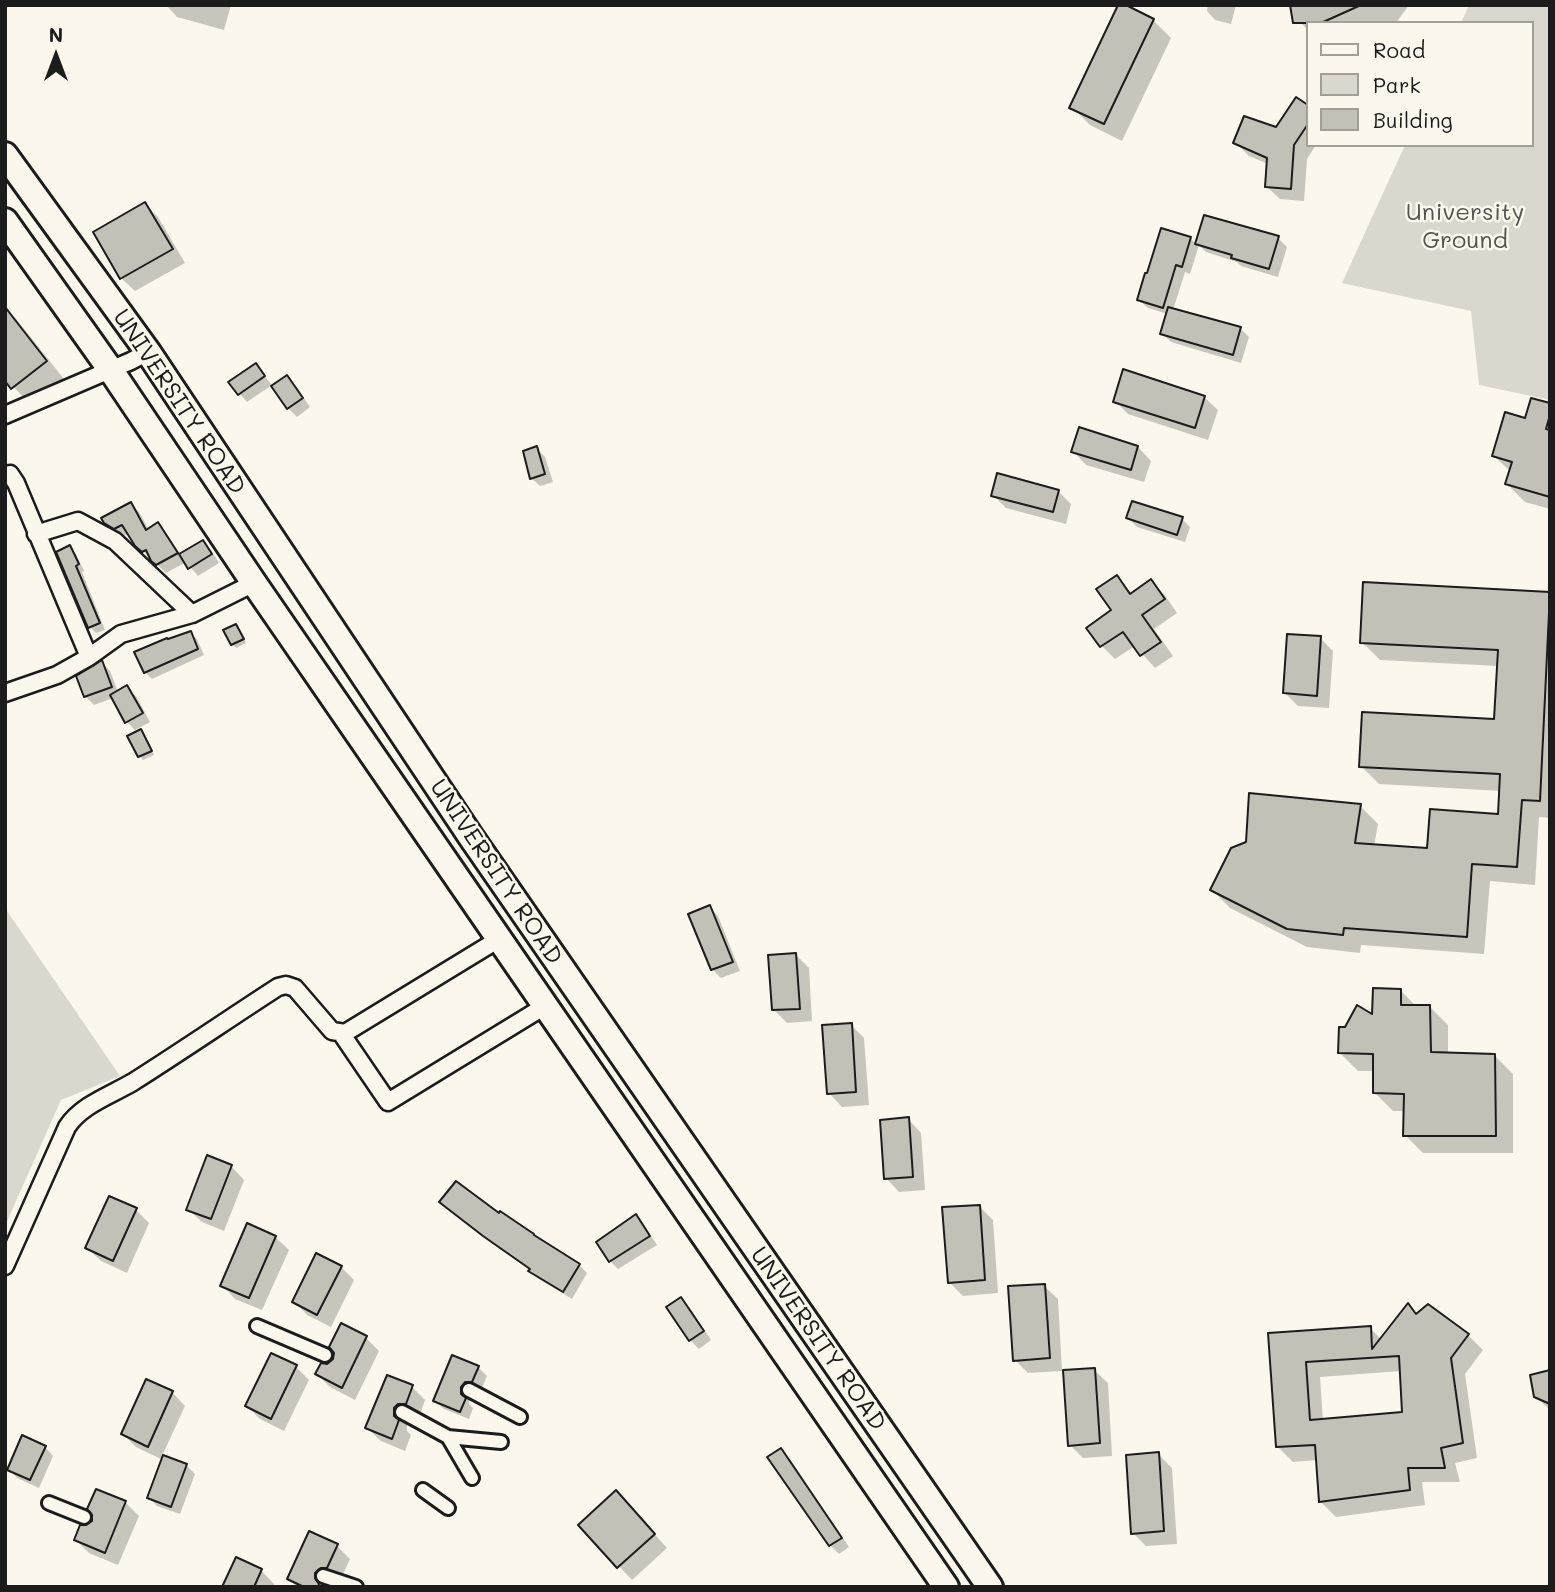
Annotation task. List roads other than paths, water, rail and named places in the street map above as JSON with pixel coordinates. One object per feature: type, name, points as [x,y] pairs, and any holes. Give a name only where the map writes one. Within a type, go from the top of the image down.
[{"type":"main road","name":"UNIVERSITY ROAD","points":[[5,155],[148,352],[471,837],[990,1587]]},
{"type":"main road","name":"UNIVERSITY ROAD","points":[[5,221],[110,369],[254,583],[946,1587]]},
{"type":"street","points":[[5,415],[148,352]]},
{"type":"street","points":[[5,475],[10,474],[16,483],[89,657]]},
{"type":"street","points":[[36,534],[78,522],[115,541],[192,614]]},
{"type":"street","points":[[5,693],[57,675],[89,657],[121,634],[192,614],[254,583]]},
{"type":"street","points":[[5,1266],[67,1127],[79,1112],[131,1083],[282,986],[295,988],[332,1031],[345,1033],[499,939]]},
{"type":"street","points":[[341,1033],[388,1102],[545,1006]]},
{"type":"street","points":[[257,1326],[325,1355]]},
{"type":"street","points":[[469,1390],[520,1417]]},
{"type":"street","points":[[402,1412],[448,1437],[501,1442]]},
{"type":"street","points":[[448,1437],[472,1478]]},
{"type":"street","points":[[423,1490],[449,1508]]},
{"type":"street","points":[[49,1503],[84,1517]]},
{"type":"street","points":[[323,1576],[356,1587]]},
{"type":"park label","name":"University Ground","points":[[1465,227]]}]
